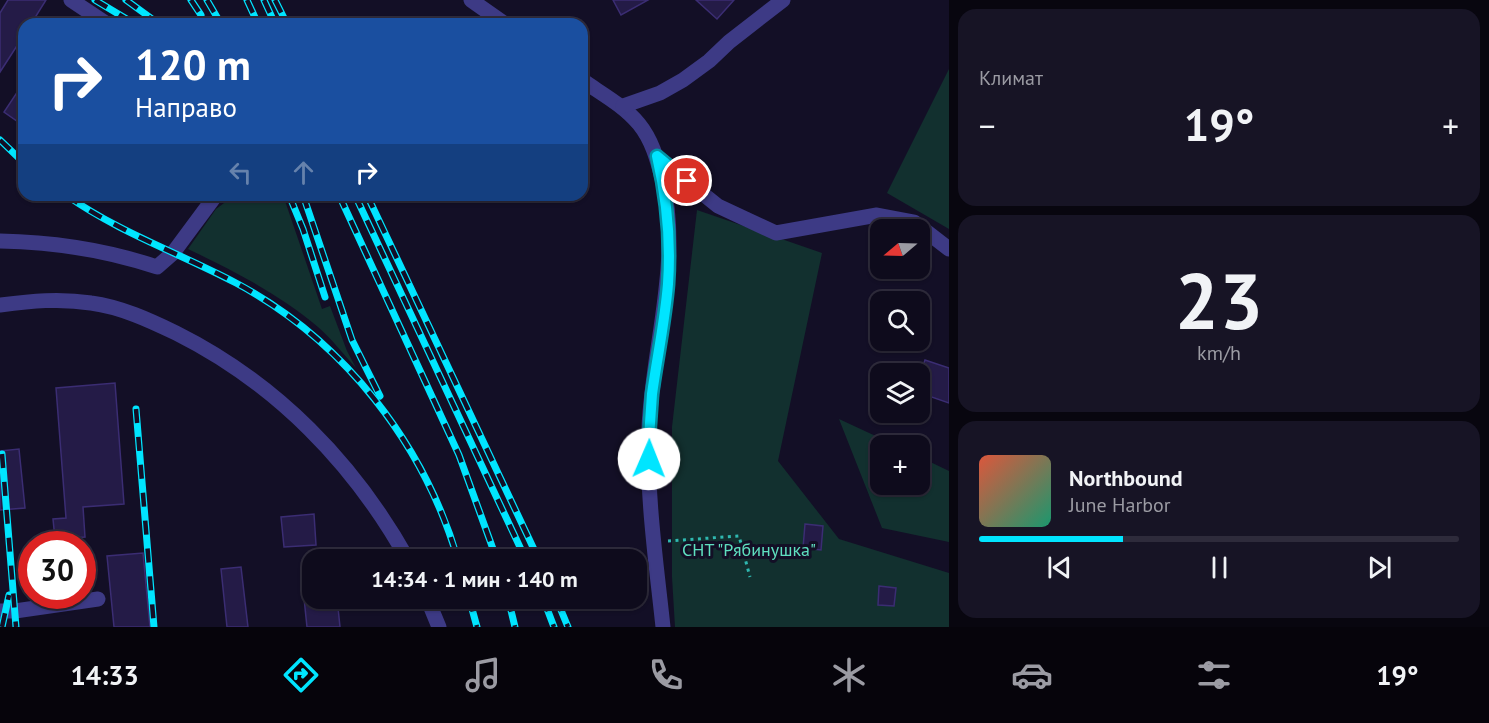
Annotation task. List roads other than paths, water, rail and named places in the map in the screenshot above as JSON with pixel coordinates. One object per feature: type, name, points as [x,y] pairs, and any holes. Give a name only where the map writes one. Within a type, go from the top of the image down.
[{"type":"street","points":[[71,0],[97,18]]},
{"type":"street","points":[[471,0],[496,18]]},
{"type":"street","points":[[623,106],[660,93],[683,80],[783,0]]},
{"type":"street","points":[[588,84],[623,106],[648,138],[657,156],[665,192],[669,254],[667,294],[649,426],[650,497],[663,627]]},
{"type":"street","points":[[657,156],[718,206],[776,233],[877,215],[914,222],[949,249]]},
{"type":"street","points":[[0,242],[36,242],[92,249],[128,257],[157,267],[173,253],[212,201]]},
{"type":"street","points":[[0,305],[67,300],[113,308],[158,324],[222,359],[255,381],[283,404],[332,451],[402,549]]},
{"type":"street","points":[[0,610],[15,611],[98,599]]},
{"type":"street","points":[[432,609],[440,627]]},
{"type":"railway","points":[[95,0],[125,18]]},
{"type":"railway","points":[[126,0],[151,18]]},
{"type":"railway","points":[[191,0],[201,15]]},
{"type":"railway","points":[[207,0],[218,18]]},
{"type":"railway","points":[[247,0],[255,18]]},
{"type":"railway","points":[[264,0],[272,18]]},
{"type":"railway","points":[[275,0],[284,18]]},
{"type":"railway","points":[[0,140],[18,157]]},
{"type":"railway","points":[[75,201],[106,220],[236,283],[275,306],[311,334],[344,365],[374,399],[401,436],[424,475],[454,549]]},
{"type":"railway","points":[[291,201],[325,297]]},
{"type":"railway","points":[[305,201],[352,340],[380,396]]},
{"type":"railway","points":[[342,201],[459,455],[493,549]]},
{"type":"railway","points":[[358,201],[521,549]]},
{"type":"railway","points":[[370,201],[534,549]]},
{"type":"railway","points":[[136,409],[154,627]]},
{"type":"railway","points":[[2,454],[16,627]]},
{"type":"railway","points":[[2,627],[9,595]]},
{"type":"railway","points":[[472,609],[477,627]]},
{"type":"railway","points":[[511,609],[515,627]]},
{"type":"railway","points":[[547,609],[554,627]]},
{"type":"railway","points":[[561,609],[568,627]]},
{"type":"park label","name":"СНТ \"Рябинушка\"","points":[[749,550]]}]
